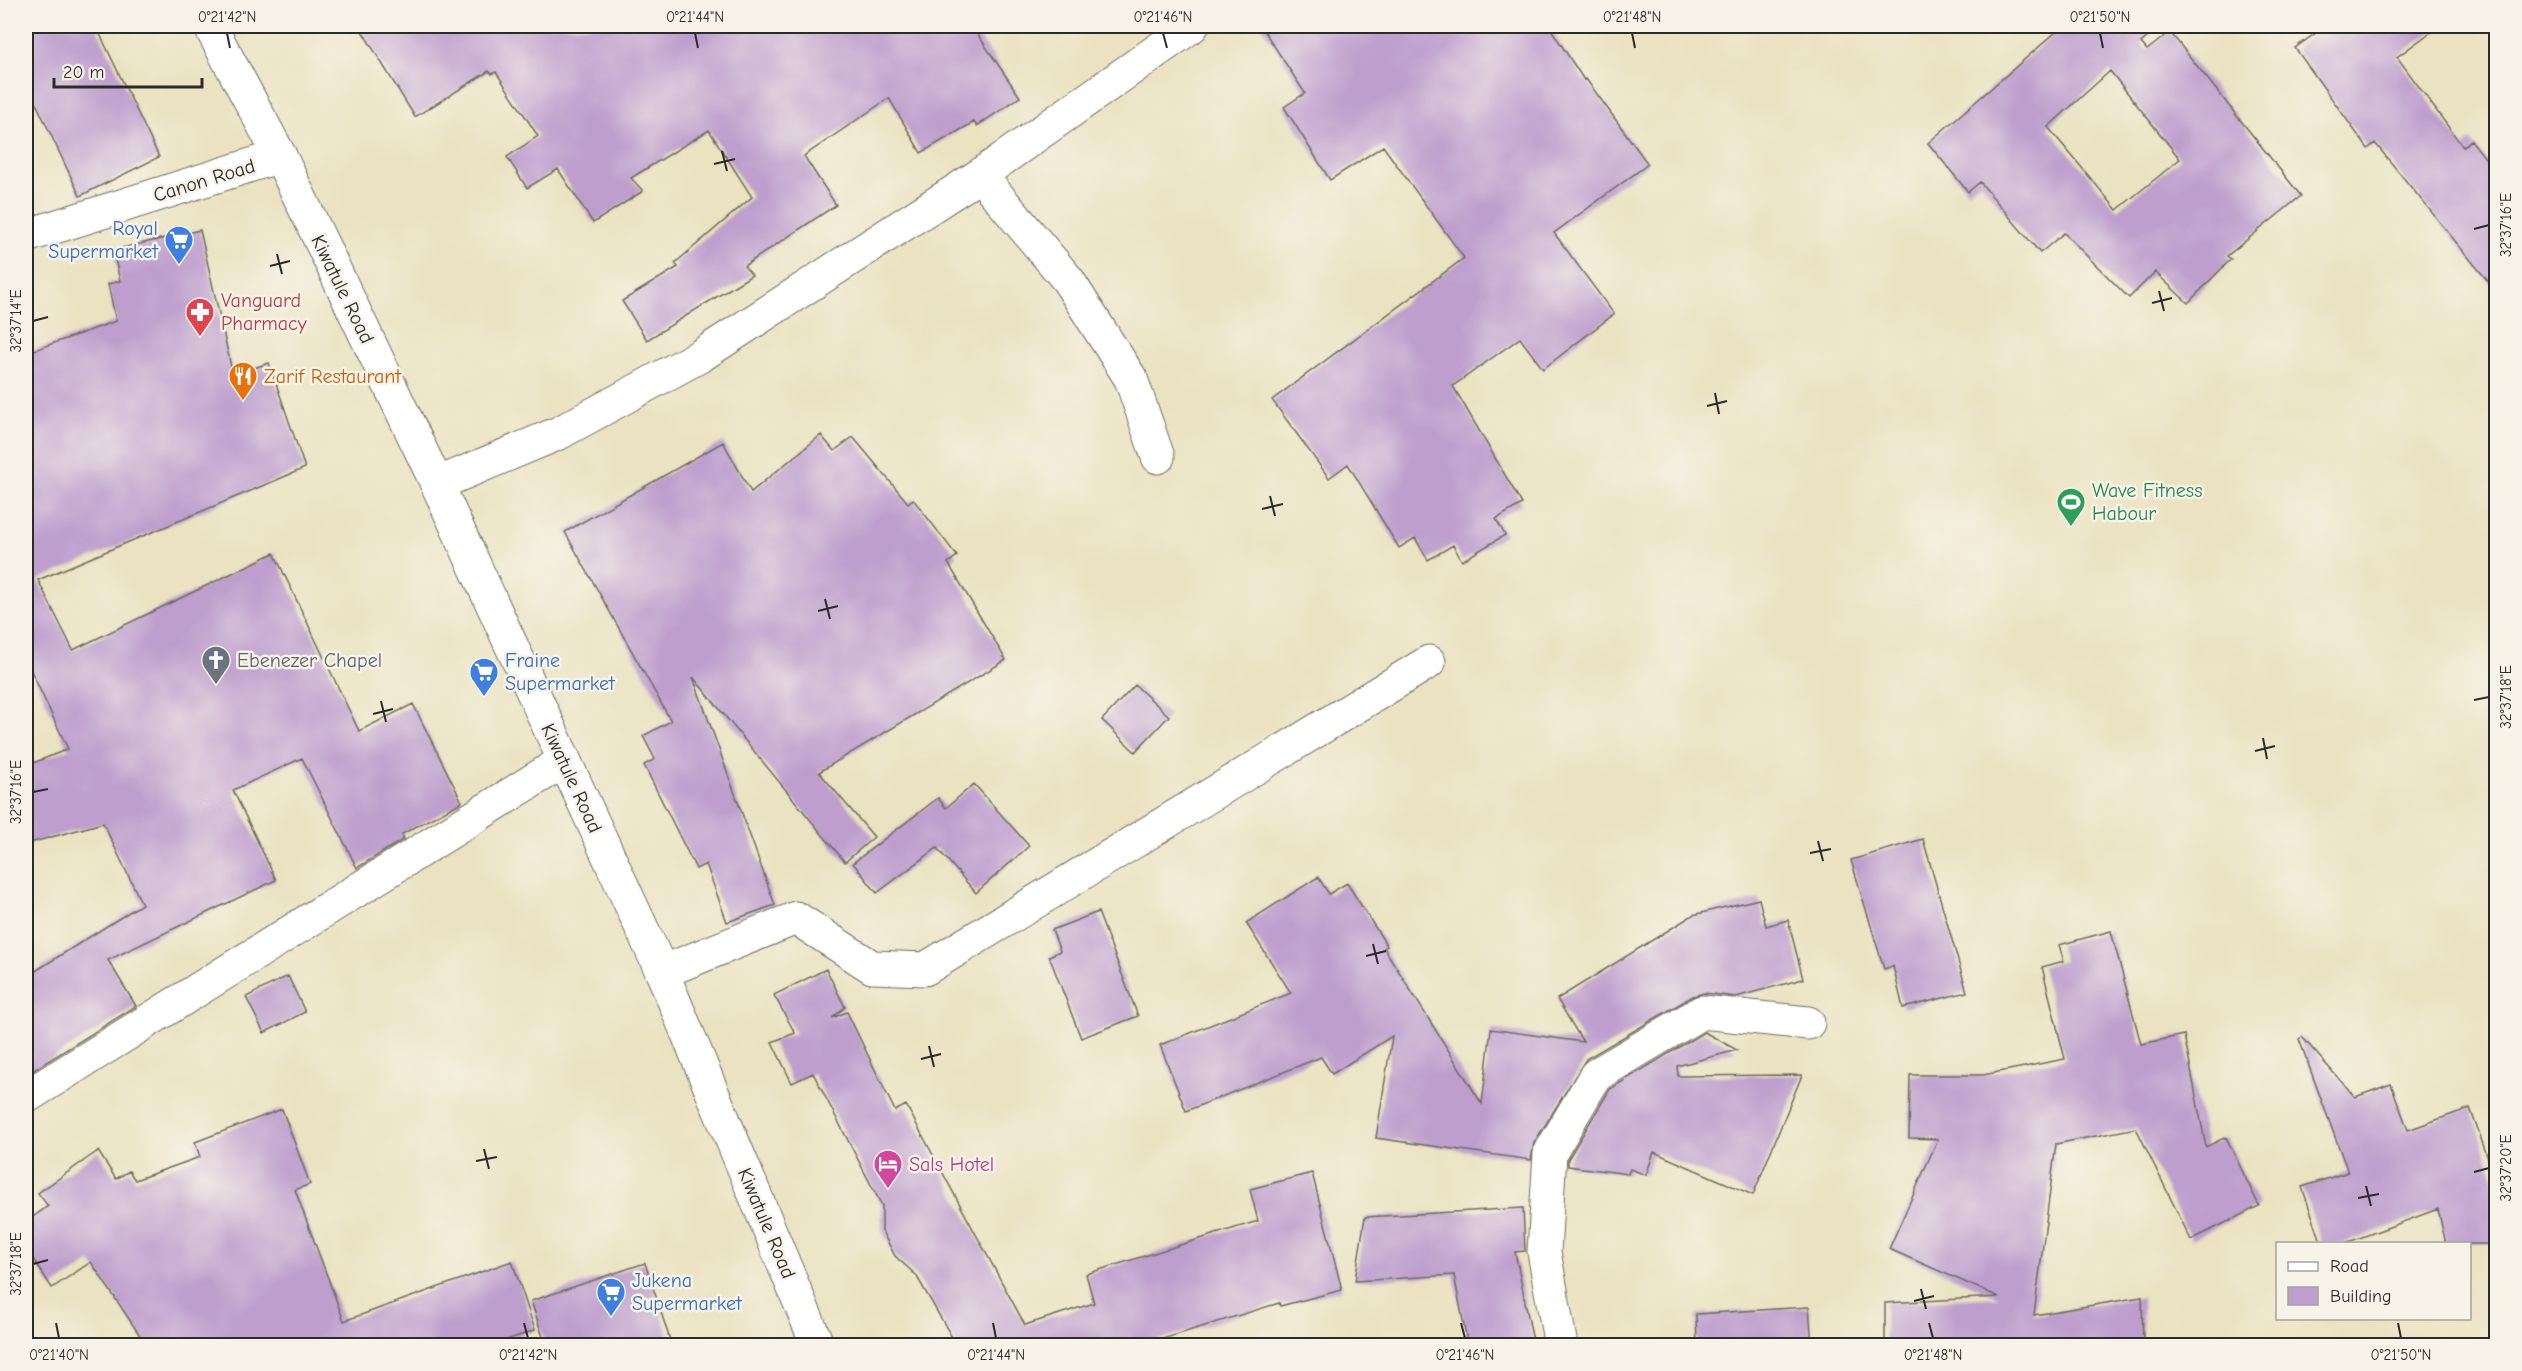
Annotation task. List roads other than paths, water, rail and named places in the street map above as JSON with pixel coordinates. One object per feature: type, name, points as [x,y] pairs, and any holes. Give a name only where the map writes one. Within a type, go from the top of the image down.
[{"type":"street","name":"Kiwatule Road","points":[[210,26],[280,156],[437,484],[662,972],[818,1346]]},
{"type":"street","points":[[437,484],[560,433],[700,356],[980,175],[1192,26]]},
{"type":"street","name":"Canon Road","points":[[26,236],[280,156]]},
{"type":"street","points":[[980,175],[1068,280],[1131,379],[1158,457]]},
{"type":"street","points":[[662,972],[796,918],[872,967],[925,969],[1429,662]]},
{"type":"street","points":[[26,1097],[564,761]]},
{"type":"street","points":[[1561,1346],[1544,1252],[1550,1153],[1596,1076],[1702,1012],[1808,1023]]},
{"type":"place","name":"Royal Supermarket","points":[[179,266]]},
{"type":"place","name":"Vanguard Pharmacy","points":[[200,338]]},
{"type":"place","name":"Zarif Restaurant","points":[[243,402]]},
{"type":"place","name":"Wave Fitness Habour","points":[[2071,528]]},
{"type":"place","name":"Ebenezer Chapel","points":[[216,686]]},
{"type":"place","name":"Fraine Supermarket","points":[[484,698]]},
{"type":"place","name":"Sals Hotel","points":[[888,1190]]},
{"type":"place","name":"Jukena Supermarket","points":[[611,1318]]}]
